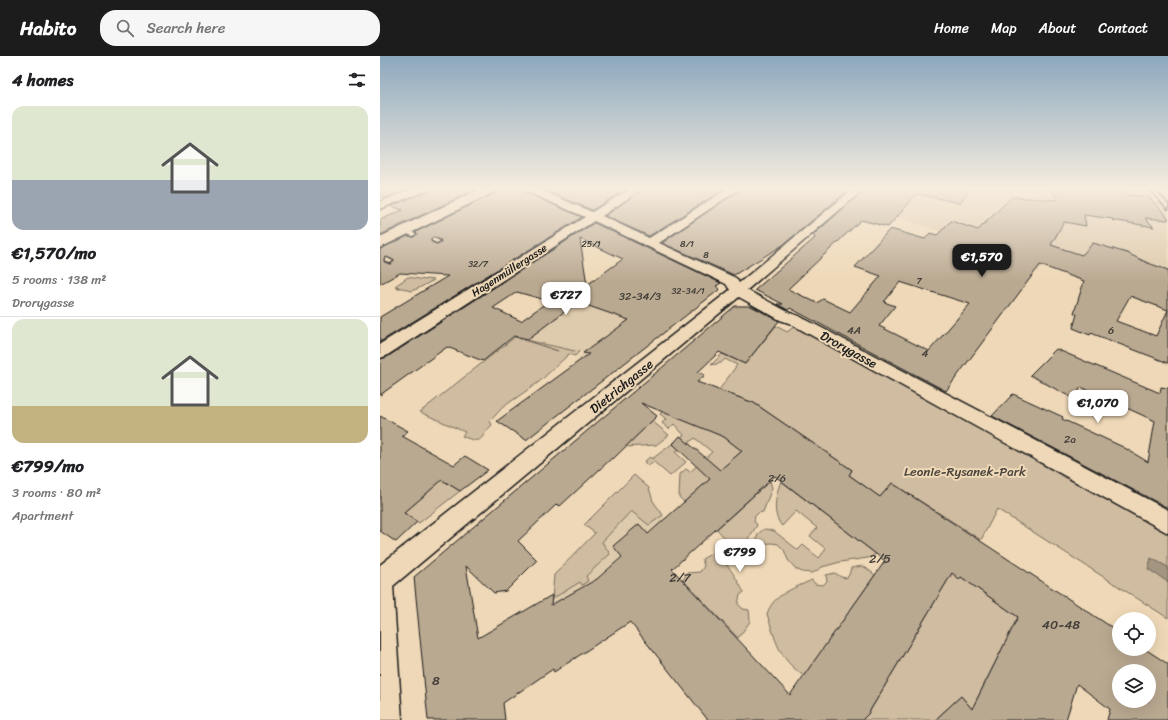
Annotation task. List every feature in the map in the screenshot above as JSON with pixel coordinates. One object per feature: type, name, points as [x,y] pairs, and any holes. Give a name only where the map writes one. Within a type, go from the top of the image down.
[{"type":"street","points":[[380,243],[408,233],[434,219]]},
{"type":"street","name":"Hagenmüllergasse","points":[[380,352],[587,219]]},
{"type":"street","name":"Drorygasse","points":[[598,219],[731,281],[738,291],[785,317],[794,319],[1168,522]]},
{"type":"street","points":[[650,243],[688,219]]},
{"type":"street","name":"Dietrichgasse","points":[[380,580],[738,291],[824,219]]},
{"type":"street","points":[[380,580],[387,720]]},
{"type":"shaded area","points":[[903,219],[1168,219],[1168,310]]},
{"type":"shaded area","points":[[574,286],[680,321],[526,440],[497,421],[572,367],[583,353],[503,333],[513,317],[521,321],[548,302],[540,299],[557,287]]},
{"type":"shaded area","points":[[647,485],[657,510],[666,518],[597,579],[551,606],[552,599]]},
{"type":"shaded area","points":[[1151,558],[1168,567],[1168,582],[1148,569]]},
{"type":"green space","points":[[408,277],[434,280],[410,291],[403,288],[397,288],[399,287],[395,286]]},
{"type":"green space","name":"Leonie-Rysanek-Park","points":[[798,324],[1168,528],[1168,618],[997,509],[981,540],[892,483],[880,497],[849,475],[852,470],[754,403],[719,390],[737,365],[725,359],[721,363],[711,365],[722,354],[745,364],[776,326],[787,332]]},
{"type":"green space","points":[[515,337],[558,351],[527,340],[579,352],[575,356],[569,354],[539,382],[503,407],[490,421],[492,425],[481,439],[475,440],[462,436],[465,432],[420,412]]},
{"type":"green space","points":[[666,408],[724,437],[742,451],[684,502],[679,497],[680,474],[686,469],[690,472],[712,452],[695,438],[675,452],[686,462],[670,476],[654,462],[648,466],[644,462],[650,457],[652,459],[684,435],[674,424],[669,429],[662,423],[666,419],[660,414]]},
{"type":"green space","points":[[652,421],[669,435],[656,445],[625,447]]},
{"type":"green space","points":[[634,475],[649,488],[653,501],[663,515],[649,525],[631,511],[602,542],[610,554],[586,576],[588,581],[582,585],[580,582],[552,599],[554,575],[595,533],[584,525]]},
{"type":"green space","points":[[442,480],[460,491],[419,523],[404,513]]},
{"type":"green space","points":[[770,481],[772,488],[763,512],[758,513],[755,516],[754,521],[757,525],[756,527],[742,546],[734,546],[717,529]]},
{"type":"green space","points":[[781,481],[876,554],[868,558],[840,562],[822,567],[813,573],[802,572],[796,569],[788,560],[784,550],[778,544],[758,544],[758,535],[765,529],[774,531],[798,550],[803,545],[819,558],[826,549],[810,536],[817,528],[796,511],[782,526],[776,516],[776,504]]},
{"type":"green space","points":[[711,554],[722,559],[744,592],[740,595],[738,604],[743,609],[749,610],[750,620],[738,638],[683,580],[687,573],[700,572],[704,566],[702,559]]},
{"type":"green space","points":[[862,566],[875,575],[804,676],[789,663],[779,648],[767,614],[770,607],[774,601],[785,592],[812,580],[815,584],[823,585],[827,581],[826,575],[835,573],[846,578],[849,575],[851,568]]},
{"type":"green space","points":[[952,573],[959,579],[961,577],[1018,617],[972,709],[961,696],[937,718],[938,720],[862,720],[868,714]]},
{"type":"building","points":[[382,219],[413,219],[380,235],[380,220]]},
{"type":"building","points":[[442,219],[579,219],[380,342],[380,317],[448,276],[400,273],[380,284],[380,249],[408,236],[414,237],[417,234],[416,232]]},
{"type":"building","points":[[612,219],[676,219],[649,236]]},
{"type":"building","points":[[697,219],[814,219],[783,245],[734,275],[662,243]]},
{"type":"building","points":[[831,219],[895,219],[888,227],[861,220],[788,289],[817,303],[823,299],[850,312],[881,276],[855,267],[890,229],[925,239],[930,233],[937,235],[951,221],[978,230],[989,219],[1085,219],[1086,226],[1064,222],[1051,245],[1082,255],[1093,243],[1127,253],[1168,270],[1168,310],[1168,363],[1091,333],[1090,335],[1073,328],[1077,314],[1074,313],[1084,281],[1040,265],[946,391],[790,308],[788,310],[777,304],[783,304],[755,290],[815,238],[813,235]],"holes":[[[900,282],[970,304],[929,351],[879,326],[895,306],[884,302]],[[1130,296],[1168,310],[1156,336],[1116,321]]]},
{"type":"building","points":[[1146,219],[1154,227],[1112,220]]},
{"type":"building","points":[[594,223],[721,283],[716,286],[720,289],[526,440],[497,421],[589,354],[583,353],[629,320],[577,302],[528,339],[514,336],[483,361],[447,347],[380,395],[380,359],[387,357]],"holes":[[[580,239],[623,259],[587,285]],[[517,292],[549,301],[521,321],[493,308]]]},
{"type":"building","points":[[735,306],[751,306],[779,321],[745,364],[719,352],[698,372],[705,375],[697,382],[754,403],[852,470],[849,475],[880,497],[892,483],[1112,627],[1112,656],[1156,656],[1168,664],[1168,720],[1107,720],[1110,709],[1077,684],[1066,720],[935,720],[961,696],[972,709],[1018,617],[961,577],[959,579],[952,573],[868,714],[862,720],[708,720],[630,622],[554,672],[553,669],[503,703],[505,720],[428,720],[414,577]],"holes":[[[641,403],[724,437],[742,451],[720,470],[680,436],[673,444],[710,479],[648,534],[639,524],[613,546],[622,557],[597,579],[551,605],[552,595],[478,638],[466,566],[494,593],[506,591],[537,560],[518,541],[557,504],[560,506],[612,458],[613,459],[657,416]],[[775,476],[885,561],[790,695],[672,569]]]},
{"type":"building","points":[[1056,349],[1160,393],[1161,387],[1168,388],[1168,508],[992,416],[1013,394],[1063,417],[1062,419],[1123,447],[1148,462],[1155,421],[1081,387],[1074,399],[1030,375]]},
{"type":"building","points":[[380,416],[408,431],[402,436],[454,465],[465,456],[488,470],[460,491],[442,480],[404,513],[417,522],[396,542],[380,531]]}]
